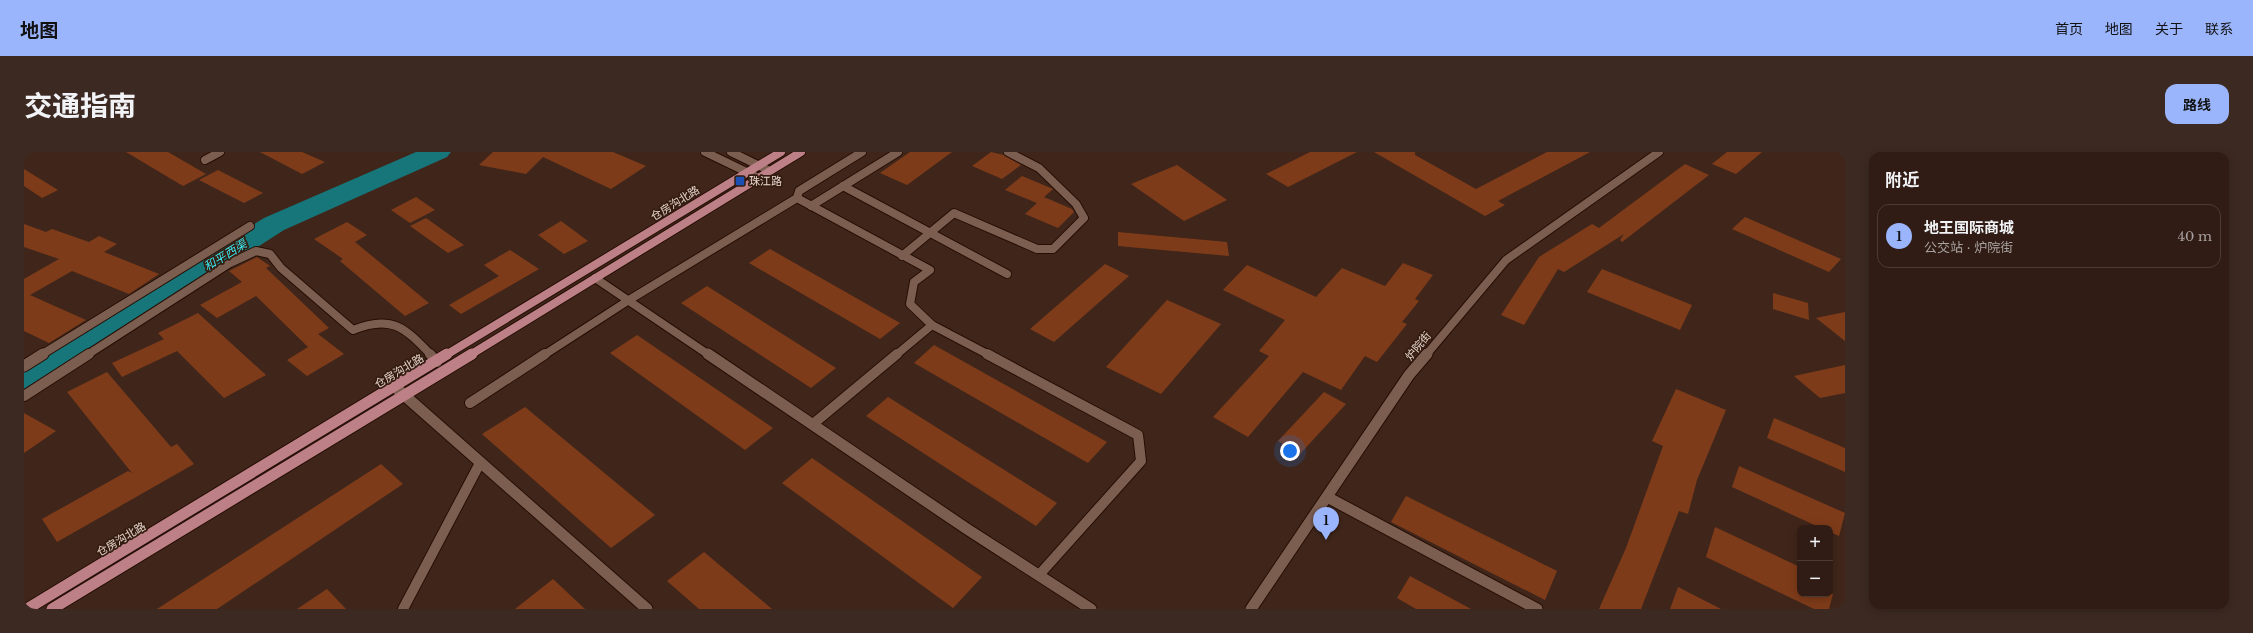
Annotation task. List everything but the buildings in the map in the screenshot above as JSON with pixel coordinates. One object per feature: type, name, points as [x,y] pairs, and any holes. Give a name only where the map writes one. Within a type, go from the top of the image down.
[{"type":"main road","name":"仓房沟北路","points":[[27,609],[437,362],[781,152]]},
{"type":"main road","name":"仓房沟北路","points":[[52,609],[404,396],[801,152]]},
{"type":"street","points":[[205,160],[220,152]]},
{"type":"street","points":[[705,152],[759,178]]},
{"type":"street","points":[[731,152],[770,171]]},
{"type":"street","name":"炉院街","points":[[1251,609],[1409,375],[1506,260],[1659,152]]},
{"type":"street","points":[[24,366],[250,226]]},
{"type":"street","points":[[595,278],[1091,609]]},
{"type":"street","points":[[395,387],[647,609]]},
{"type":"street","points":[[1327,497],[1537,609]]},
{"type":"lane","points":[[470,404],[629,300],[797,198],[799,191],[862,152]]},
{"type":"lane","points":[[811,206],[898,152]]},
{"type":"lane","points":[[902,256],[954,213],[1037,249],[1053,249],[1084,218],[1076,204],[1039,168],[1008,152]]},
{"type":"lane","points":[[842,186],[1007,274]]},
{"type":"lane","points":[[797,198],[930,270],[914,282],[910,304],[932,325],[1138,435],[1141,461],[1039,575]]},
{"type":"lane","points":[[24,396],[230,263],[256,251],[270,254],[282,268],[353,330],[370,322],[383,323],[408,331],[437,362]]},
{"type":"lane","points":[[812,424],[932,325]]},
{"type":"lane","points":[[403,609],[480,463]]},
{"type":"waterway","name":"和平西渠","points":[[24,381],[274,224],[438,152]]},
{"type":"place","name":"珠江路","points":[[740,181]]},
{"type":"place","name":"地王国际商城","points":[[1326,540]]}]
